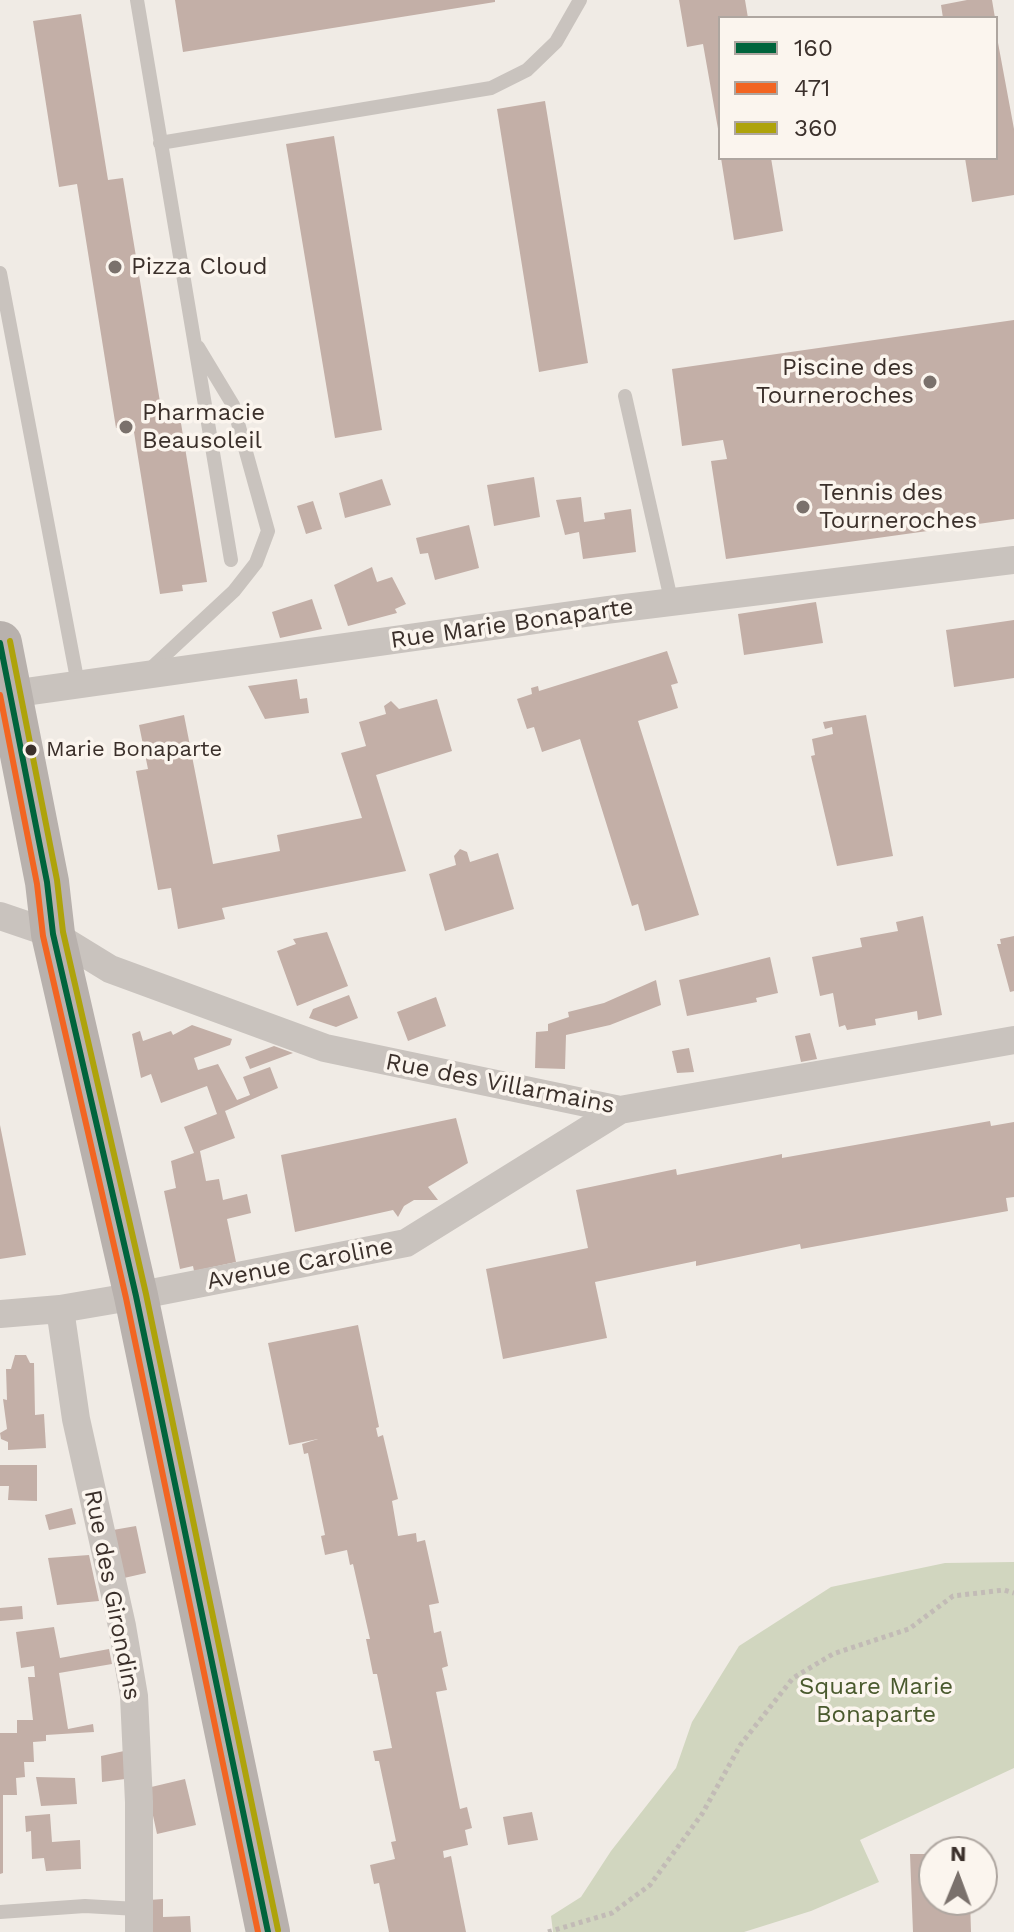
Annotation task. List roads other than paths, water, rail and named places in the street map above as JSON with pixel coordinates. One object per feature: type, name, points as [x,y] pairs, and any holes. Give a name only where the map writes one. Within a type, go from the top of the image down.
[{"type":"main road","points":[[0,643],[53,934],[136,1296],[268,1932]]},
{"type":"street","name":"Rue Marie Bonaparte","points":[[11,694],[1014,560]]},
{"type":"street","name":"Rue des Villarmains","points":[[0,916],[53,934],[110,969],[325,1048],[620,1110],[1014,1040]]},
{"type":"street","name":"Avenue Caroline","points":[[0,1314],[60,1309],[136,1296],[406,1243],[620,1110]]},
{"type":"street","name":"Rue des Girondins","points":[[60,1309],[76,1419],[122,1626],[134,1696],[139,1802],[138,1920]]},
{"type":"lane","points":[[137,0],[231,560]]},
{"type":"lane","points":[[160,143],[491,88],[527,70],[556,42],[580,0]]},
{"type":"lane","points":[[0,273],[78,684]]},
{"type":"lane","points":[[144,675],[234,591],[256,563],[268,531],[233,405],[194,340]]},
{"type":"lane","points":[[625,396],[672,604]]},
{"type":"lane","points":[[0,1912],[85,1906],[138,1920]]},
{"type":"place","name":"Pizza Cloud","points":[[115,267]]},
{"type":"place","name":"Piscine des Tourneroches","points":[[930,382]]},
{"type":"place","name":"Pharmacie Beausoleil","points":[[126,427]]},
{"type":"place","name":"Tennis des Tourneroches","points":[[803,507]]},
{"type":"place","name":"Marie Bonaparte","points":[[31,750]]},
{"type":"park label","name":"Square Marie Bonaparte","points":[[876,1701]]}]
